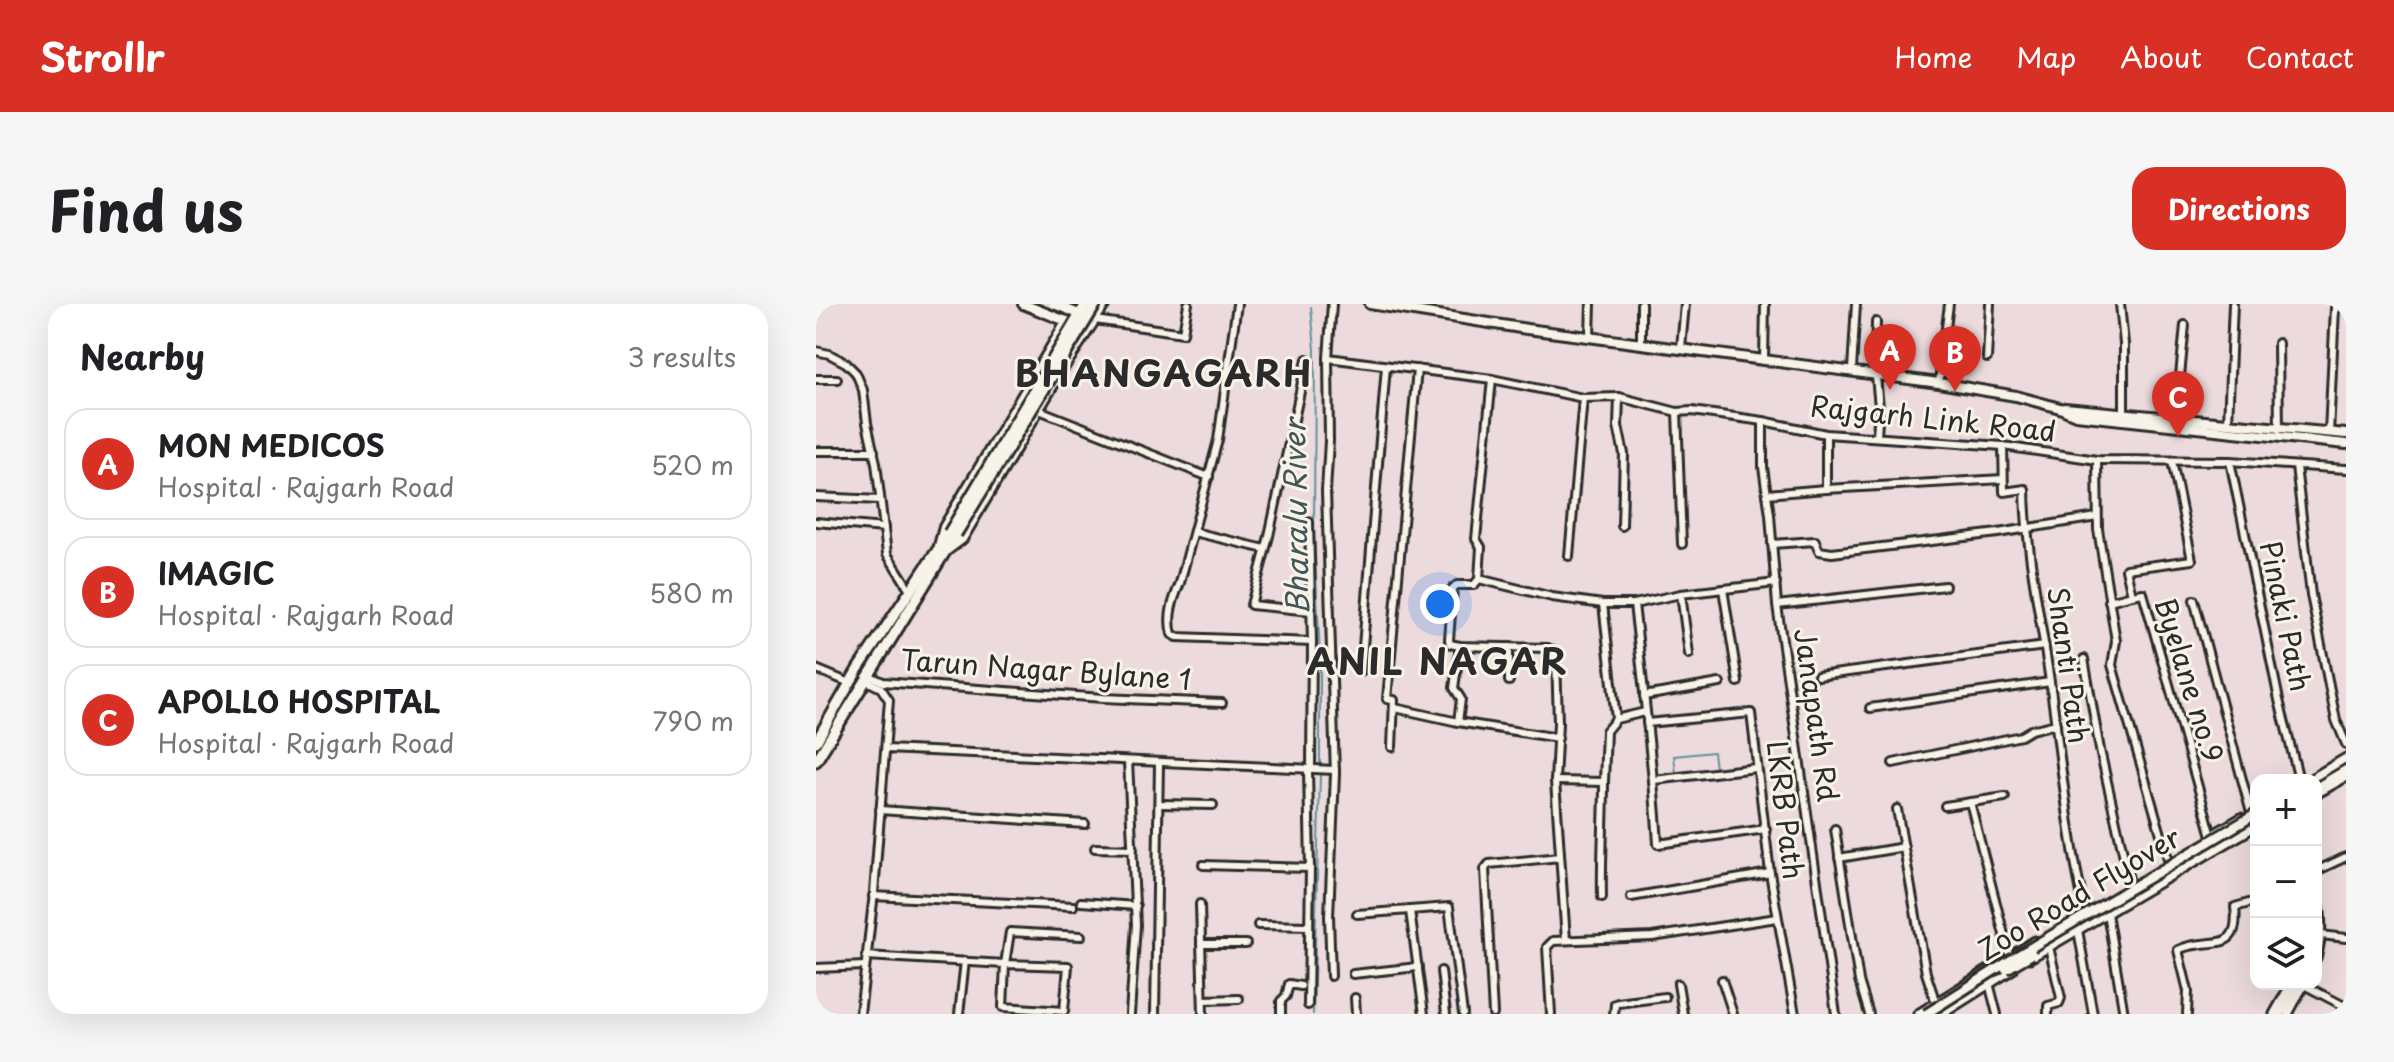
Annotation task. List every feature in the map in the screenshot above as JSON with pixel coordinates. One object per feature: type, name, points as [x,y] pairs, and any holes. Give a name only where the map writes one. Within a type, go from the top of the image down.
[{"type":"main road","points":[[1023,304],[1066,321]]},
{"type":"main road","points":[[1054,304],[1078,306]]},
{"type":"main road","points":[[952,533],[1096,304]]},
{"type":"main road","points":[[816,742],[821,725],[910,590],[942,550],[962,539],[1105,304]]},
{"type":"main road","points":[[1370,304],[1939,383],[2016,396],[2076,415],[2346,444]]},
{"type":"main road","points":[[942,550],[944,527],[1066,321],[1078,306]]},
{"type":"main road","points":[[816,761],[952,533],[1078,306]]},
{"type":"main road","points":[[1057,337],[1078,348]]},
{"type":"main road","points":[[2060,408],[2346,434]]},
{"type":"main road","points":[[2322,781],[2346,767]]},
{"type":"main road","name":"Zoo Road Flyover","points":[[1926,1014],[2017,956],[2250,820]]},
{"type":"main road","name":"Zoo Road Flyover","points":[[1936,1014],[2250,820]]},
{"type":"main road","points":[[2282,1014],[2296,990]]},
{"type":"street","points":[[1095,320],[1183,333],[1188,304]]},
{"type":"street","points":[[1237,304],[1223,416],[1170,614],[1172,634],[1177,637],[1312,642]]},
{"type":"street","points":[[1331,976],[1329,916],[1335,770],[1326,491],[1332,304]]},
{"type":"street","points":[[1590,336],[1591,304]]},
{"type":"street","points":[[1641,304],[1641,343]]},
{"type":"street","points":[[1681,348],[1685,304]]},
{"type":"street","points":[[1764,360],[1765,304]]},
{"type":"street","points":[[1852,370],[1856,304]]},
{"type":"street","points":[[1939,383],[1949,304]]},
{"type":"street","points":[[1987,358],[1990,304]]},
{"type":"street","points":[[2120,304],[2124,344],[2124,412]]},
{"type":"street","points":[[2228,423],[2233,304]]},
{"type":"street","points":[[2329,433],[2335,308]]},
{"type":"street","points":[[1876,322],[1877,436]]},
{"type":"street","points":[[2176,417],[2185,325]]},
{"type":"street","points":[[2278,343],[2279,430]]},
{"type":"street","points":[[816,351],[838,358],[856,373],[863,390],[887,554],[910,590]]},
{"type":"street","name":"Rajgarh Link Road","points":[[1328,358],[1492,379],[1583,398],[1619,397],[1677,412],[1692,411],[1763,421],[1826,434],[2003,446],[2097,460],[2230,461],[2346,469]]},
{"type":"street","points":[[1307,359],[1251,605],[1311,611]]},
{"type":"street","points":[[1361,671],[1386,366]]},
{"type":"street","points":[[1392,747],[1395,708],[1394,700],[1387,699],[1417,369]]},
{"type":"street","points":[[816,379],[837,379]]},
{"type":"street","points":[[1492,379],[1476,539],[1481,547],[1479,579],[1474,585],[1457,585],[1453,588],[1449,640],[1450,644],[1460,646],[1548,648],[1556,656],[1558,738],[1555,781],[1566,940]]},
{"type":"street","points":[[1619,397],[1618,426],[1624,454],[1622,526]]},
{"type":"street","points":[[1569,556],[1583,398]]},
{"type":"street","points":[[1039,410],[1209,477]]},
{"type":"street","points":[[1677,412],[1682,544]]},
{"type":"street","name":"Janapath Rd","points":[[1763,421],[1763,467],[1777,605],[1836,1014]]},
{"type":"street","points":[[1826,434],[1826,489]]},
{"type":"street","points":[[1767,494],[2003,479],[2003,446]]},
{"type":"street","points":[[816,451],[874,451]]},
{"type":"street","points":[[2097,460],[2097,517],[2116,641],[2112,665],[2169,862]]},
{"type":"street","name":"Byelane no.9","points":[[2172,461],[2192,560],[2126,569],[2132,595],[2143,593],[2212,836]]},
{"type":"street","name":"Pinaki Path","points":[[2230,461],[2279,700],[2298,774]]},
{"type":"street","points":[[2296,466],[2311,595],[2336,720],[2346,744]]},
{"type":"street","name":"Shanti Path","points":[[2003,479],[2004,492],[2025,489],[2025,527],[2074,858],[2085,912]]},
{"type":"street","points":[[816,497],[880,500]]},
{"type":"street","points":[[1772,544],[1815,541],[1819,551],[1832,553],[2097,517]]},
{"type":"street","points":[[816,522],[884,528]]},
{"type":"street","points":[[1308,1005],[1308,770],[1311,767],[1312,642],[1309,522]]},
{"type":"street","points":[[1194,532],[1265,549]]},
{"type":"street","points":[[1479,579],[1552,597],[1603,604],[1634,604],[1681,594],[1776,583]]},
{"type":"street","points":[[1777,605],[1945,586]]},
{"type":"street","points":[[1723,589],[1738,682]]},
{"type":"street","points":[[1681,594],[1689,654]]},
{"type":"street","points":[[2109,601],[2132,595]]},
{"type":"street","points":[[2194,600],[2250,799]]},
{"type":"street","points":[[1603,604],[1616,719]]},
{"type":"street","points":[[1634,604],[1658,844],[1766,829]]},
{"type":"street","points":[[1458,722],[1461,699],[1454,688],[1460,646]]},
{"type":"street","points":[[1818,676],[2045,646]]},
{"type":"street","points":[[1509,647],[1509,681]]},
{"type":"street","points":[[2084,659],[2100,750],[2130,884]]},
{"type":"street","points":[[816,669],[867,677],[881,688],[889,700],[860,1014]]},
{"type":"street","name":"Tarun Nagar Bylane 1","points":[[867,677],[883,682],[958,688],[1222,703]]},
{"type":"street","points":[[1870,708],[2050,682]]},
{"type":"street","points":[[1644,696],[1720,683]]},
{"type":"street","points":[[1395,708],[1558,738]]},
{"type":"street","points":[[1602,897],[1604,739],[1606,731],[1616,719],[1645,712]]},
{"type":"street","name":"LKRB Path","points":[[1647,723],[1751,713],[1770,873],[1795,1014]]},
{"type":"street","points":[[1893,763],[2021,736],[2031,730],[2056,724]]},
{"type":"street","points":[[886,749],[1335,770]]},
{"type":"street","points":[[2319,774],[2346,758]]},
{"type":"street","points":[[1128,761],[1136,906],[1130,1014]]},
{"type":"street","points":[[1155,1014],[1159,763]]},
{"type":"street","points":[[1654,780],[1756,768]]},
{"type":"street","points":[[2322,791],[2346,777]]},
{"type":"street","points":[[1555,781],[1604,782]]},
{"type":"street","points":[[1945,806],[2005,797]]},
{"type":"street","points":[[1970,802],[2012,969]]},
{"type":"street","points":[[1159,804],[1213,805]]},
{"type":"street","points":[[1897,809],[1926,973],[1936,1003]]},
{"type":"street","points":[[880,810],[1085,824]]},
{"type":"street","points":[[1918,1014],[2130,884],[2212,836],[2250,819]]},
{"type":"street","points":[[1943,1014],[2250,820]]},
{"type":"street","points":[[1835,829],[1859,981],[1869,1014]]},
{"type":"street","points":[[1839,858],[1904,847]]},
{"type":"street","points":[[1095,848],[1133,849]]},
{"type":"street","points":[[1493,1014],[1485,869],[1489,864],[1560,857]]},
{"type":"street","points":[[2322,868],[2346,857]]},
{"type":"street","points":[[1203,865],[1310,868]]},
{"type":"street","points":[[1631,897],[1770,873]]},
{"type":"street","points":[[873,896],[1073,906]]},
{"type":"street","points":[[1081,902],[1136,906]]},
{"type":"street","points":[[2187,1014],[2188,991],[2178,950],[2212,945],[2229,938],[2235,932],[2235,907],[2250,903]]},
{"type":"street","points":[[1200,904],[1203,1014]]},
{"type":"street","points":[[1357,914],[1449,907],[1463,1014]]},
{"type":"street","points":[[1410,911],[1424,1014]]},
{"type":"street","points":[[2107,913],[2124,1014]]},
{"type":"street","points":[[1551,1014],[1547,947],[1553,941],[1652,937],[1777,918]]},
{"type":"street","points":[[1258,925],[1309,926]]},
{"type":"street","points":[[2078,930],[2093,1014]]},
{"type":"street","points":[[866,956],[1005,964],[1068,966],[1064,1011],[1003,1007],[1005,964],[1010,932],[1081,936]]},
{"type":"street","points":[[2322,939],[2346,938]]},
{"type":"street","points":[[1201,944],[1246,944]]},
{"type":"street","points":[[2048,1014],[2048,1006],[2059,1003],[2061,998],[2049,947]]},
{"type":"street","points":[[959,1014],[965,961]]},
{"type":"street","points":[[816,968],[865,966]]},
{"type":"street","points":[[1353,974],[1418,967]]},
{"type":"street","points":[[1441,971],[1446,1014]]},
{"type":"street","points":[[1722,980],[1733,1014]]},
{"type":"street","points":[[1989,983],[1997,1014]]},
{"type":"street","points":[[1281,1014],[1281,1001],[1289,984],[1301,986]]},
{"type":"street","points":[[1678,984],[1683,1014]]},
{"type":"street","points":[[2311,990],[2346,1007]]},
{"type":"street","points":[[1614,1014],[1615,1004],[1618,1003],[1665,997]]},
{"type":"street","points":[[1355,998],[1356,1014]]},
{"type":"street","points":[[1203,1000],[1239,999]]},
{"type":"waterway","name":"Bharalu River","points":[[1311,307],[1315,349],[1314,532],[1320,657],[1313,1014]]},
{"type":"waterway","points":[[1676,773],[1674,756],[1713,752],[1715,768]]},
{"type":"place","name":"MON MEDICOS","points":[[1890,390]]},
{"type":"place","name":"IMAGIC","points":[[1955,392]]},
{"type":"place","name":"APOLLO HOSPITAL","points":[[2178,437]]},
{"type":"district","name":"BHANGAGARH","points":[[1164,374]]},
{"type":"district","name":"ANIL NAGAR","points":[[1438,662]]}]
